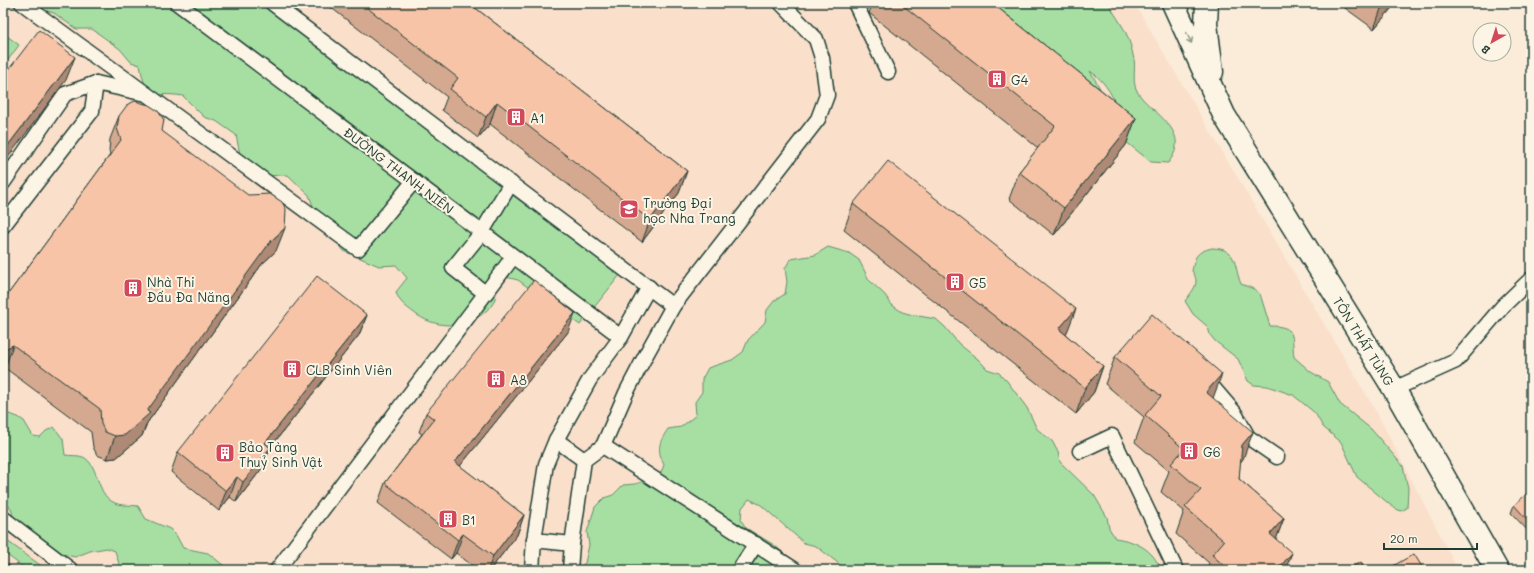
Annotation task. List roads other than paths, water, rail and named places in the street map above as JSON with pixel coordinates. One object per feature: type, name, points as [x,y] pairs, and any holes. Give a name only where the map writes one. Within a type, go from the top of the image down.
[{"type":"main road","name":"TÔN THẤT TÙNG","points":[[1173,3],[1224,115],[1394,389],[1497,570]]},
{"type":"main road","name":"TÔN THẤT TÙNG","points":[[1207,3],[1206,24],[1210,63],[1224,115]]},
{"type":"lane","points":[[22,3],[358,250],[414,181]]},
{"type":"lane","name":"ĐƯỜNG THANH NIÊN","points":[[177,3],[620,337]]},
{"type":"lane","points":[[272,3],[674,306]]},
{"type":"lane","points":[[570,570],[572,544],[584,460],[603,446],[630,386],[674,306],[818,119],[827,95],[822,58],[816,39],[781,3]]},
{"type":"lane","points":[[855,3],[888,72]]},
{"type":"lane","points":[[3,183],[65,94],[96,83],[146,94]]},
{"type":"lane","points":[[3,226],[92,111],[96,83]]},
{"type":"lane","points":[[485,293],[453,268],[482,232],[511,183]]},
{"type":"lane","points":[[277,570],[513,257]]},
{"type":"lane","points":[[1394,389],[1456,361],[1503,306],[1531,279]]},
{"type":"lane","points":[[532,570],[534,540],[546,464],[556,440],[590,379],[620,337],[649,287]]},
{"type":"lane","points":[[1194,364],[1234,412],[1248,437],[1277,457]]},
{"type":"lane","points":[[1080,451],[1112,436],[1176,570]]},
{"type":"lane","points":[[556,440],[584,460]]},
{"type":"lane","points":[[603,446],[795,570]]},
{"type":"lane","points":[[3,518],[71,570]]},
{"type":"lane","points":[[534,540],[572,544]]},
{"type":"lane","points":[[739,570],[756,544]]},
{"type":"place","name":"G4","points":[[997,79]]},
{"type":"place","name":"A1","points":[[516,117]]},
{"type":"place","name":"Trường Đại học Nha Trang","points":[[629,209]]},
{"type":"place","name":"G5","points":[[955,282]]},
{"type":"place","name":"Nhà Thi Đấu Đa Năng","points":[[133,288]]},
{"type":"place","name":"CLB Sinh Viên","points":[[292,369]]},
{"type":"place","name":"A8","points":[[496,379]]},
{"type":"place","name":"G6","points":[[1189,451]]},
{"type":"place","name":"Bảo Tàng Thuỷ Sinh Vật","points":[[225,453]]},
{"type":"place","name":"B1","points":[[448,519]]}]
